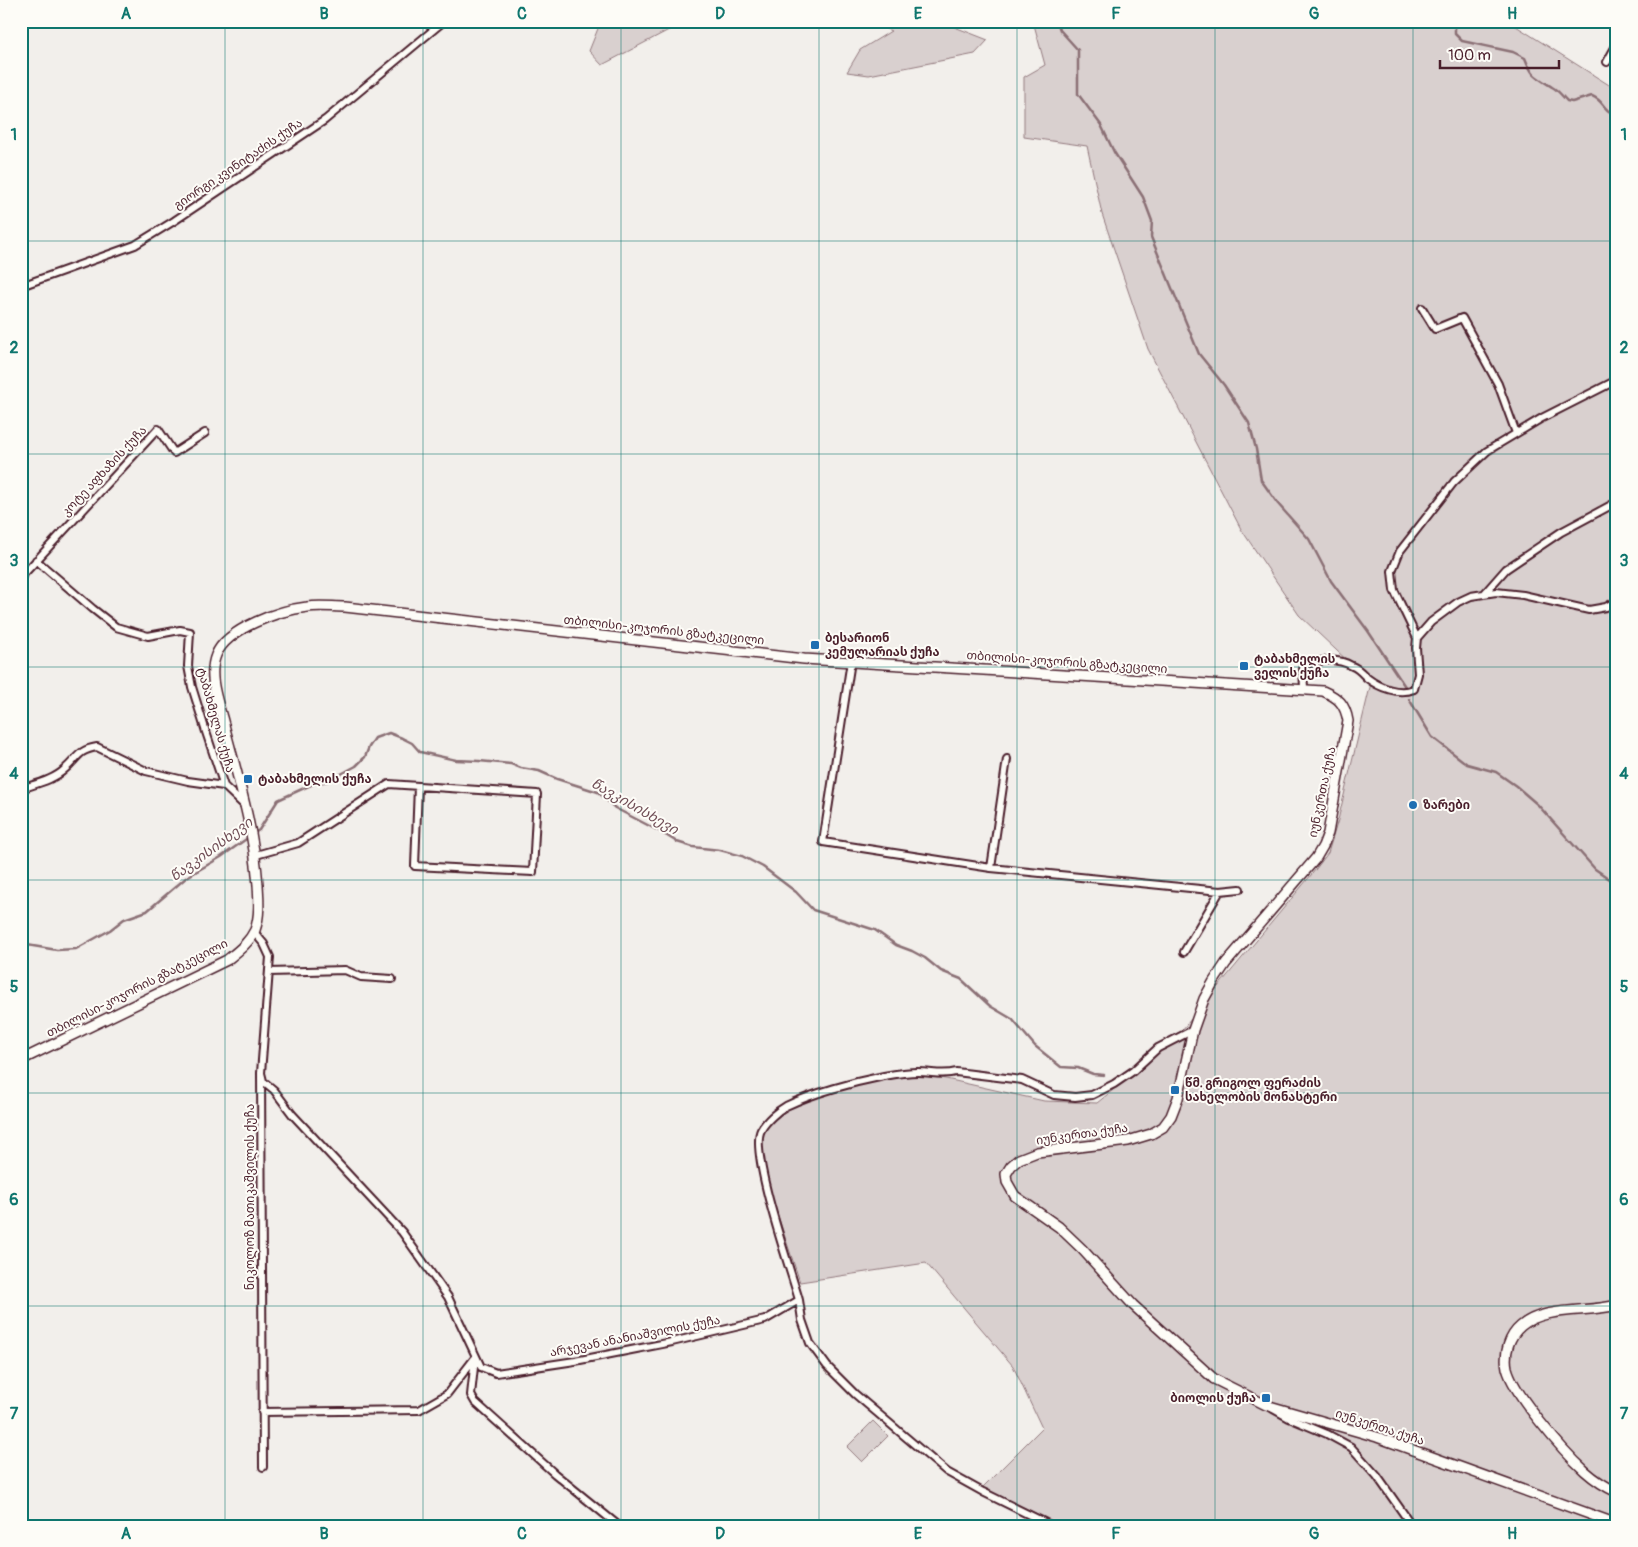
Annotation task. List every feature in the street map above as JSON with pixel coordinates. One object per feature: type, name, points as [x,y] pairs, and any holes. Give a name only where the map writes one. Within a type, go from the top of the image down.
[{"type":"main road","name":"თბილისი-კოჯორის გზატკეცილი","points":[[21,1060],[226,960],[242,948],[254,932],[259,912],[256,854],[246,806],[217,698],[213,667],[216,654],[233,634],[281,612],[308,606],[345,607],[804,658],[1304,690]]},
{"type":"main road","name":"იუნკერთა ქუჩა","points":[[1304,690],[1323,692],[1334,696],[1343,705],[1348,721],[1328,833],[1323,846],[1306,870],[1226,962],[1204,999],[1193,1030],[1178,1098],[1171,1116],[1163,1126],[1151,1134],[1128,1141],[1037,1152],[1018,1159],[1006,1174],[1007,1182],[1015,1196],[1059,1226],[1133,1305],[1214,1379],[1266,1405],[1378,1437],[1617,1524]]},
{"type":"main road","points":[[1617,1305],[1547,1314],[1531,1320],[1521,1326],[1512,1336],[1506,1358],[1511,1379],[1517,1391],[1561,1445],[1584,1471],[1617,1492]]},
{"type":"street","name":"გიორგი კვინიტაძის ქუჩა","points":[[21,286],[135,244],[174,221],[325,120],[444,21]]},
{"type":"street","points":[[1606,62],[1617,44]]},
{"type":"street","points":[[1422,308],[1435,328],[1462,318],[1498,384],[1516,433]]},
{"type":"street","points":[[1304,690],[1303,666],[1319,661],[1336,661],[1352,666],[1370,680],[1389,689],[1405,693],[1414,689],[1418,674],[1417,638],[1394,590],[1392,571],[1400,551],[1454,482],[1487,450],[1542,418],[1617,380]]},
{"type":"street","name":"კოტე აფხაზის ქუჩა","points":[[21,577],[158,429],[174,453],[205,433]]},
{"type":"street","points":[[1484,594],[1506,569],[1561,532],[1617,502]]},
{"type":"street","name":"ტაბახმელას ქუჩა","points":[[36,560],[92,609],[116,627],[148,636],[180,630],[190,632],[188,666],[192,686],[224,786],[246,806]]},
{"type":"street","points":[[1417,638],[1430,622],[1449,606],[1471,596],[1496,592],[1524,595],[1589,610],[1617,601]]},
{"type":"street","points":[[851,661],[823,842],[991,868],[1220,890],[1240,889]]},
{"type":"street","points":[[21,789],[55,776],[65,770],[79,753],[97,747],[146,771],[224,786]]},
{"type":"street","points":[[991,868],[1007,759]]},
{"type":"street","points":[[256,854],[298,843],[389,784],[536,794],[533,872],[414,866],[418,786]]},
{"type":"street","points":[[1184,952],[1220,890]]},
{"type":"street","name":"ნიკოლოზ მათიკაშვილის ქუჩა","points":[[254,932],[264,944],[270,956],[261,1073],[263,1467]]},
{"type":"street","points":[[269,972],[345,970],[361,977],[392,979]]},
{"type":"street","points":[[1052,1526],[1003,1503],[948,1472],[855,1394],[826,1366],[810,1343],[802,1320],[799,1300],[763,1178],[758,1148],[760,1131],[784,1107],[821,1093],[885,1076],[918,1072],[946,1075],[956,1072],[1022,1080],[1054,1095],[1075,1098],[1092,1095],[1114,1084],[1133,1071],[1158,1048],[1193,1030]]},
{"type":"street","points":[[261,1073],[263,1081],[274,1090],[292,1114],[402,1232],[448,1297],[475,1358],[472,1394],[475,1402],[555,1474],[619,1526]]},
{"type":"street","name":"არჯევან ანანიაშვილის ქუჩა","points":[[475,1358],[480,1367],[496,1373],[575,1361],[672,1342],[765,1320],[799,1300]]},
{"type":"street","points":[[262,1412],[419,1410],[447,1394],[475,1358]]},
{"type":"street","points":[[1266,1405],[1351,1447],[1377,1476],[1414,1526]]},
{"type":"shaded area","points":[[601,21],[686,21],[602,65],[589,51]]},
{"type":"shaded area","points":[[869,21],[950,21],[947,24],[988,40],[975,54],[869,75],[847,72],[860,50],[891,31]]},
{"type":"shaded area","points":[[1033,21],[1508,21],[1617,90],[1617,1526],[1063,1526],[982,1488],[1042,1428],[1013,1366],[926,1263],[800,1282],[765,1177],[760,1148],[763,1131],[784,1108],[886,1077],[919,1075],[946,1079],[1044,1101],[1097,1103],[1172,1042],[1328,853],[1338,820],[1371,683],[1299,615],[1241,529],[1148,349],[1102,214],[1087,146],[1024,137],[1024,77],[1045,65]]},
{"type":"shaded area","points":[[873,1421],[888,1436],[862,1462],[847,1447]]},
{"type":"waterway","points":[[1057,21],[1060,30],[1078,50],[1078,94],[1101,125],[1114,152],[1143,197],[1152,221],[1151,237],[1199,354],[1224,385],[1249,423],[1261,480],[1278,504],[1309,539],[1331,581],[1368,631],[1406,688]]},
{"type":"waterway","points":[[1445,21],[1455,27],[1455,34],[1462,41],[1513,52],[1525,58],[1536,76],[1556,90],[1567,101],[1572,102],[1592,96],[1600,101],[1608,111],[1617,115]]},
{"type":"waterway","points":[[1409,699],[1432,737],[1467,764],[1496,772],[1516,786],[1538,805],[1595,869],[1617,884]]},
{"type":"waterway","name":"წავკისისხევი","points":[[253,834],[259,830],[278,800],[313,784],[328,781],[356,766],[365,757],[375,738],[389,733],[412,743],[420,752],[456,760],[511,764],[539,771],[557,779],[598,792],[615,808],[677,842],[693,847],[720,850],[742,856],[763,867],[796,892],[813,910],[875,930],[896,945],[925,958],[941,971],[961,979],[990,1006],[1012,1019],[1035,1046],[1061,1067],[1078,1068],[1093,1074],[1104,1075]]},
{"type":"waterway","name":"წავკისისხევი","points":[[21,944],[57,950],[76,949],[110,930],[124,919],[147,911],[187,877],[221,857],[249,837]]},
{"type":"place","name":"ბესარიონ კემულარიას ქუჩა","points":[[815,645]]},
{"type":"place","name":"ტაბახმელის ველის ქუჩა","points":[[1244,666]]},
{"type":"place","name":"ტაბახმელის ქუჩა","points":[[248,779]]},
{"type":"place","name":"ზარები","points":[[1413,805]]},
{"type":"place","name":"წმ. გრიგოლ ფერაძის სახელობის მონასტერი","points":[[1175,1090]]},
{"type":"place","name":"ბიოლის ქუჩა","points":[[1266,1398]]}]
